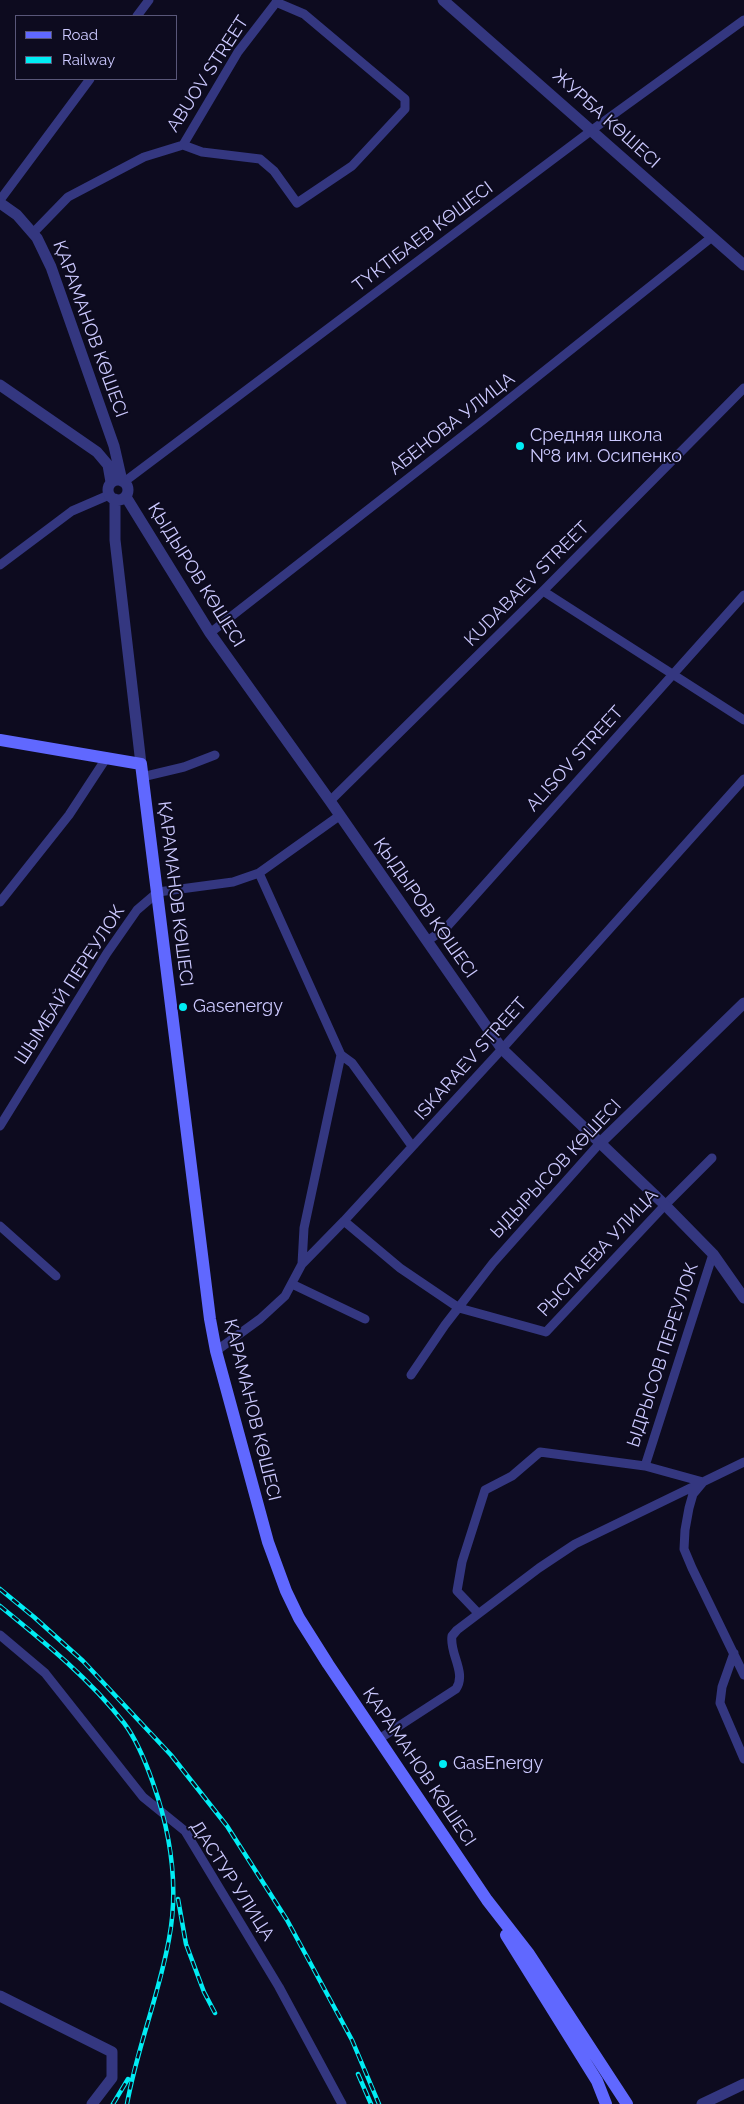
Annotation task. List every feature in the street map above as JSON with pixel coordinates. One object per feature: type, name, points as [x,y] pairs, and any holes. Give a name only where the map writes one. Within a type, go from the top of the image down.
[{"type":"main road","points":[[0,740],[141,764]]},
{"type":"main road","name":"ҚАРАМАНОВ КӨШЕСІ","points":[[141,764],[216,1351],[268,1542],[286,1591],[299,1618],[328,1664],[487,1900],[529,1954],[611,2082]]},
{"type":"main road","points":[[487,1900],[520,1960],[603,2092],[606,2104]]},
{"type":"main road","points":[[611,2082],[619,2104]]},
{"type":"main road","points":[[611,2082],[627,2104]]},
{"type":"street","points":[[138,15],[149,0]]},
{"type":"street","name":"ЖУРБА КӨШЕСІ","points":[[443,0],[744,265]]},
{"type":"street","points":[[183,145],[202,152],[260,159],[274,171],[297,204],[352,166],[405,109],[405,99],[304,14],[277,1]]},
{"type":"street","name":"ABUOV STREET","points":[[33,233],[68,197],[144,157],[183,145],[238,52],[277,1]]},
{"type":"street","name":"ТҮКТІБАЕВ КӨШЕСІ","points":[[119,482],[592,130],[744,20]]},
{"type":"street","points":[[0,202],[89,80]]},
{"type":"street","name":"ҚАРАМАНОВ КӨШЕСІ","points":[[0,202],[17,215],[33,233],[51,267],[114,446],[119,482]]},
{"type":"street","name":"АБЕНОВА УЛИЦА","points":[[210,633],[483,420],[712,237]]},
{"type":"street","points":[[0,385],[97,452],[119,482],[128,490],[117,497],[72,511],[0,565]]},
{"type":"street","name":"KUDABAEV STREET","points":[[330,800],[543,591],[744,388]]},
{"type":"street","points":[[97,452],[108,452],[114,446]]},
{"type":"street","points":[[117,497],[108,488],[119,482]]},
{"type":"street","name":"ҚАРАМАНОВ КӨШЕСІ","points":[[117,497],[115,540],[141,764]]},
{"type":"street","name":"ҚЫДЫРОВ КӨШЕСІ","points":[[117,497],[210,633],[330,800],[502,1050],[665,1205],[713,1254],[744,1298]]},
{"type":"street","points":[[543,591],[744,720]]},
{"type":"street","name":"ALISOV STREET","points":[[427,941],[445,929],[744,595]]},
{"type":"street","points":[[142,777],[184,767],[215,755]]},
{"type":"street","points":[[0,902],[68,815],[107,757]]},
{"type":"street","name":"ISKARAEV STREET","points":[[216,1351],[260,1319],[285,1296],[302,1264],[502,1050],[744,780]]},
{"type":"street","points":[[158,892],[233,882],[259,873],[340,816]]},
{"type":"street","points":[[259,873],[341,1055],[352,1063],[412,1146]]},
{"type":"street","name":"ШЫМБАЙ ПЕРЕУЛОК","points":[[0,1126],[107,953],[137,910],[158,892]]},
{"type":"street","name":"ЫДЫРЫСОВ КӨШЕСІ","points":[[411,1375],[493,1263],[599,1144],[744,1003]]},
{"type":"street","points":[[302,1264],[304,1228],[341,1055]]},
{"type":"street","name":"РЫСПАЕВА УЛИЦА","points":[[344,1221],[400,1268],[459,1307],[546,1332],[665,1205],[712,1158]]},
{"type":"street","points":[[0,1226],[56,1276]]},
{"type":"street","name":"ЫДРЫСОВ ПЕРЕУЛОК","points":[[645,1466],[713,1254]]},
{"type":"street","points":[[292,1284],[365,1319]]},
{"type":"street","points":[[478,1613],[457,1591],[462,1562],[486,1490],[512,1476],[540,1452],[645,1466],[703,1482]]},
{"type":"street","points":[[379,1739],[456,1689],[460,1680],[451,1642],[452,1636],[478,1613],[575,1544],[744,1462]]},
{"type":"street","points":[[703,1482],[693,1494],[689,1508],[684,1549],[744,1675]]},
{"type":"street","name":"ДАСТУР УЛИЦА","points":[[0,1635],[46,1673],[143,1797],[185,1832],[279,1986],[342,2104]]},
{"type":"street","points":[[734,1653],[722,1687],[720,1703],[744,1759]]},
{"type":"street","points":[[0,1996],[112,2052],[112,2078],[92,2104]]},
{"type":"street","points":[[702,2104],[744,2084]]},
{"type":"railway","points":[[0,1589],[83,1661],[171,1755],[227,1826],[287,1920],[352,2040],[379,2104]]},
{"type":"railway","points":[[0,1606],[81,1675],[124,1723],[144,1760],[165,1821],[172,1860],[172,1919],[165,1960],[136,2062],[127,2104]]},
{"type":"railway","points":[[178,1899],[186,1944],[204,1992],[215,2013]]},
{"type":"railway","points":[[358,2074],[371,2104]]},
{"type":"railway","points":[[113,2104],[128,2079]]},
{"type":"place","name":"Средняя школа №8 им. Осипенко","points":[[520,446]]},
{"type":"place","name":"Gasenergy","points":[[183,1007]]},
{"type":"place","name":"GasEnergy","points":[[443,1764]]}]
